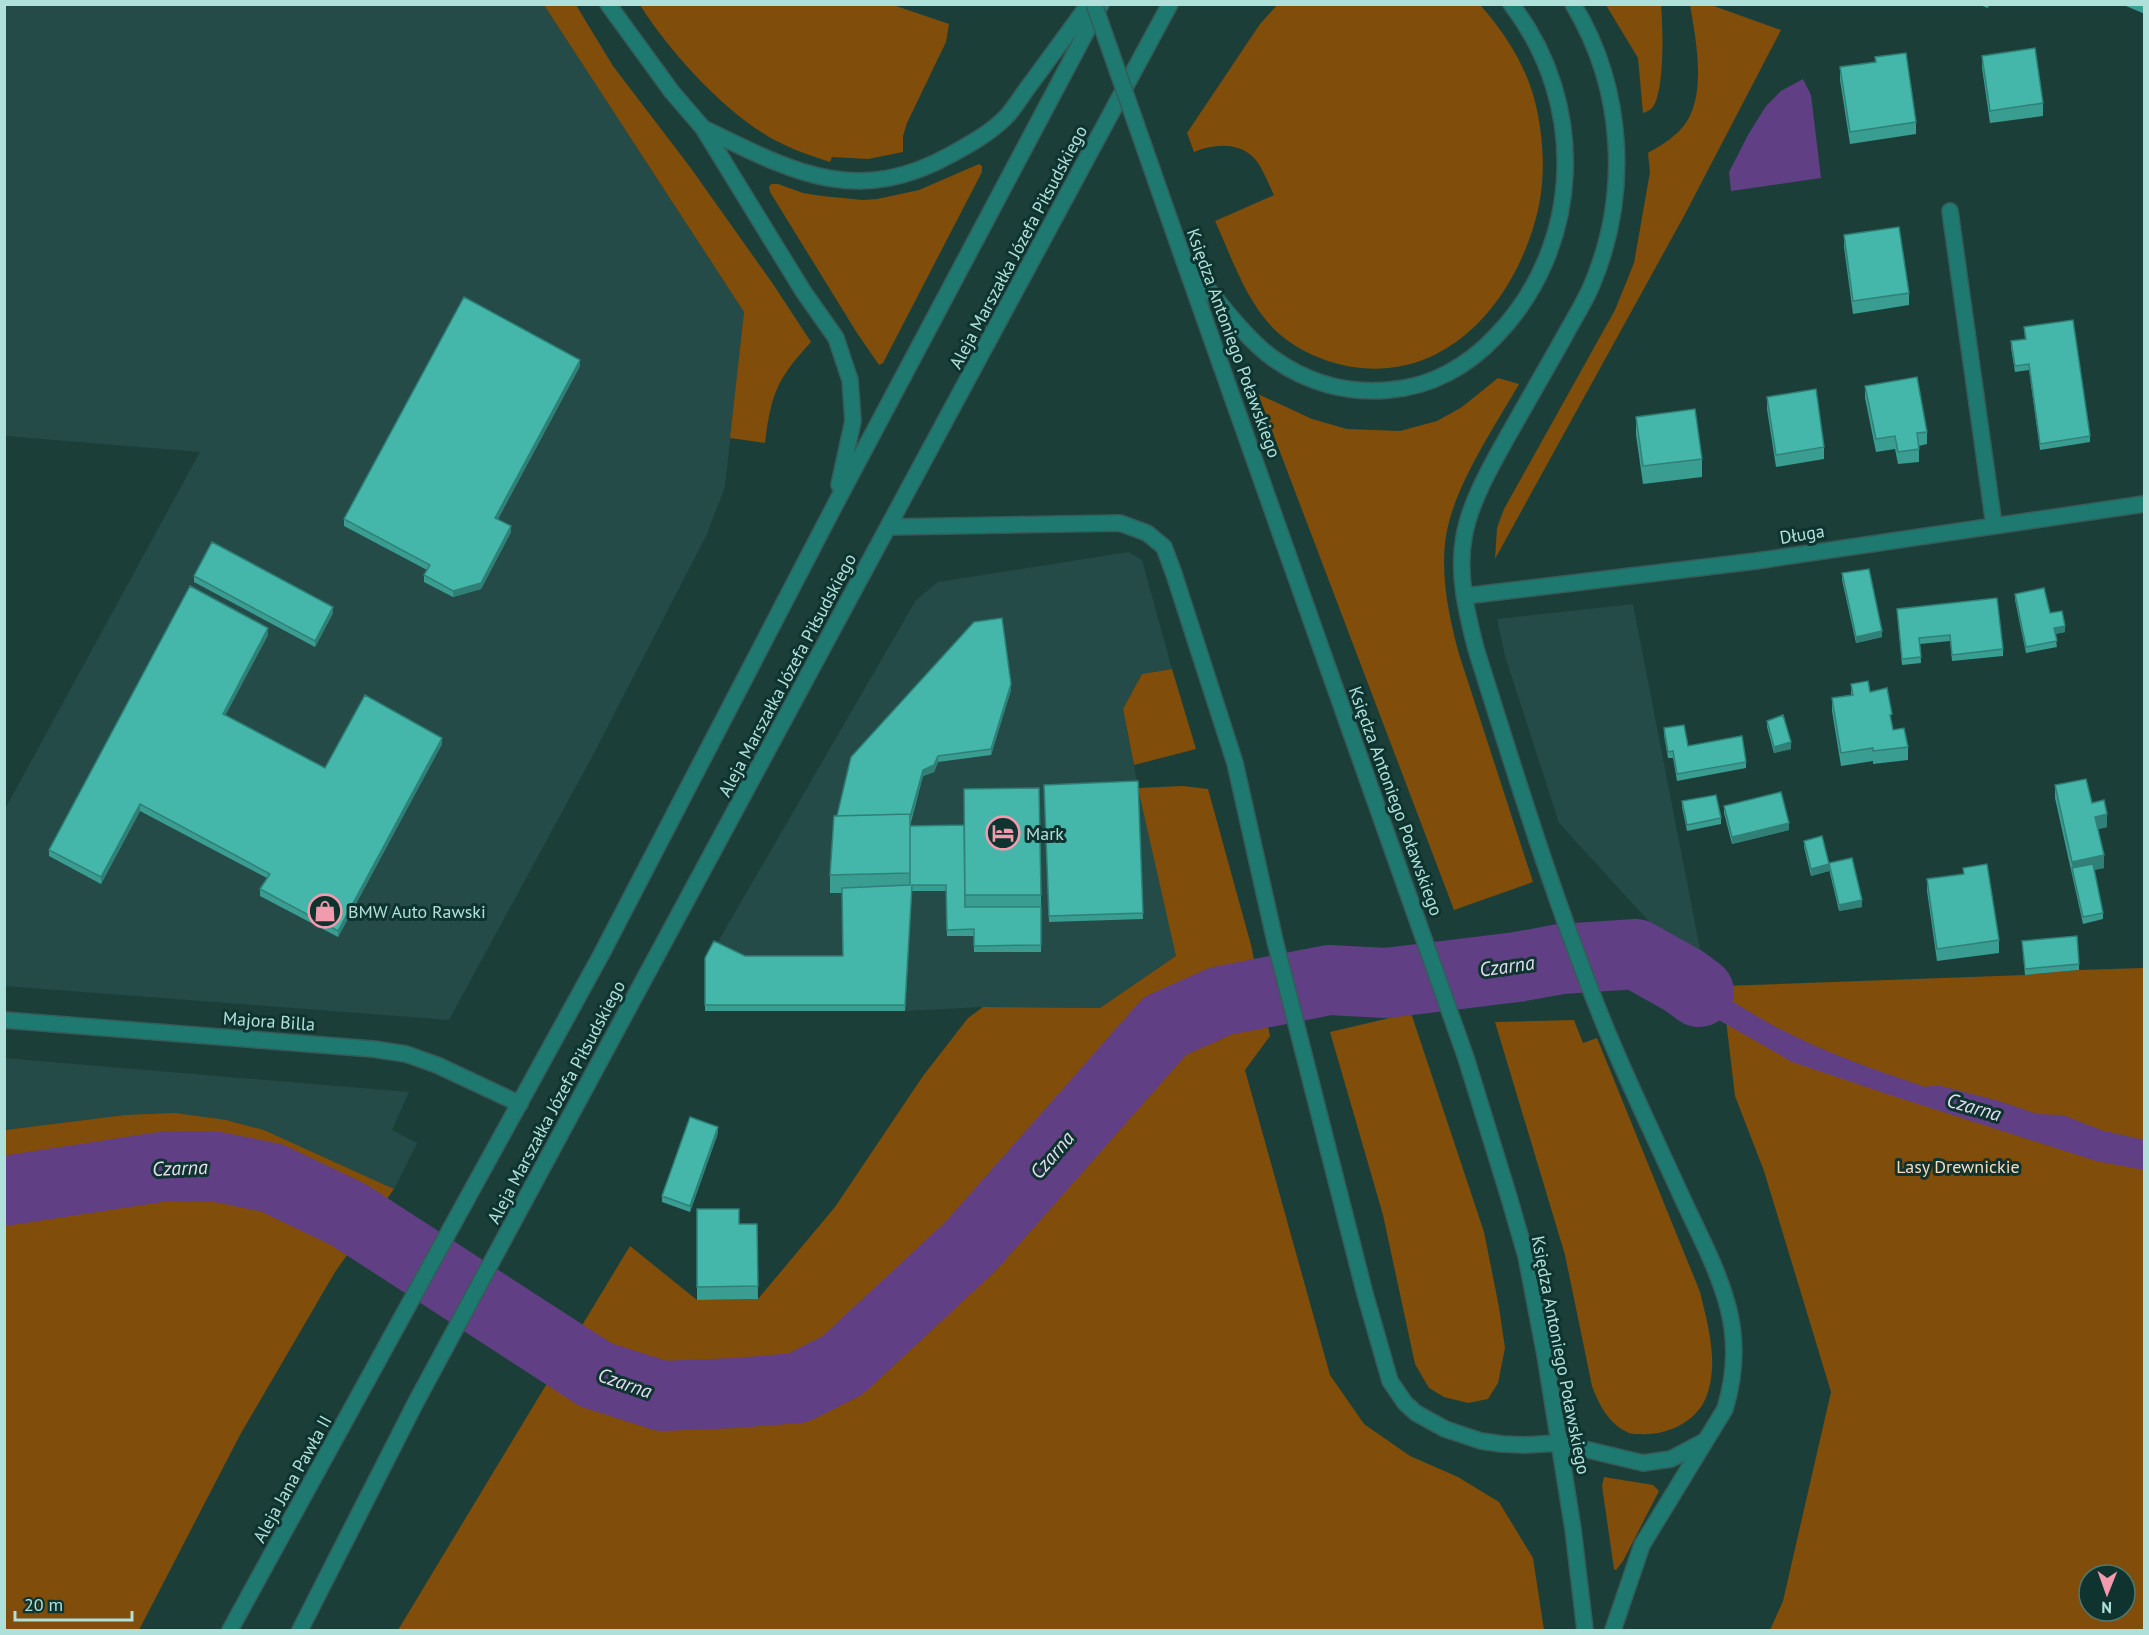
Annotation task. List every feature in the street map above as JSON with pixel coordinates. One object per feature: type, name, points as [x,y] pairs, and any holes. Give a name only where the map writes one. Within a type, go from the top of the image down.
[{"type":"main road","points":[[608,4],[672,92],[703,128],[803,291],[836,338],[850,380],[853,421],[836,503]]},
{"type":"main road","points":[[703,128],[771,161],[821,178],[861,181],[886,179],[918,171],[967,146],[1005,118],[1089,4]]},
{"type":"main road","name":"Księdza Antoniego Poławskiego","points":[[1094,4],[1466,1058],[1526,1256],[1559,1443],[1585,1630]]},
{"type":"main road","name":"Aleja Marszałka Józefa Piłsudskiego","points":[[387,1346],[641,879],[836,503],[1101,4]]},
{"type":"main road","name":"Aleja Marszałka Józefa Piłsudskiego","points":[[300,1630],[438,1363],[1170,4]]},
{"type":"main road","points":[[1151,42],[1183,4]]},
{"type":"main road","points":[[1183,258],[1260,348],[1284,366],[1330,386],[1370,391],[1410,387],[1445,374],[1474,357],[1506,326],[1536,284],[1554,240],[1566,179],[1565,138],[1557,95],[1543,56],[1511,4]]},
{"type":"main road","points":[[1573,4],[1600,62],[1612,104],[1617,182],[1611,225],[1591,288],[1496,458],[1466,526],[1462,556],[1465,596],[1476,649],[1553,888],[1609,1034],[1715,1268],[1729,1310],[1735,1347],[1731,1391],[1725,1409],[1642,1545],[1612,1630]]},
{"type":"main road","points":[[1950,211],[1994,525]]},
{"type":"main road","name":"Długa","points":[[1465,596],[1756,561],[2145,504]]},
{"type":"main road","points":[[889,526],[1120,523],[1147,533],[1164,547],[1235,763],[1275,941],[1383,1360],[1390,1381],[1398,1393],[1416,1413],[1430,1423],[1481,1441],[1525,1445],[1559,1443],[1643,1463],[1671,1459],[1708,1439]]},
{"type":"main road","name":"Majora Billa","points":[[4,1020],[373,1049],[406,1054],[456,1072],[520,1104]]},
{"type":"main road","name":"Aleja Jana Pawła II","points":[[230,1630],[387,1346]]},
{"type":"shaded area","points":[[4,5],[544,5],[744,312],[725,487],[707,534],[593,755],[449,1020],[5,986],[5,809],[200,452],[5,436]]},
{"type":"shaded area","points":[[1129,552],[1142,560],[1172,669],[1142,674],[1123,709],[1177,956],[1100,1008],[983,1007],[905,1011],[705,1011],[705,964],[916,600],[938,582]]},
{"type":"shaded area","points":[[1633,604],[1707,985],[1559,823],[1505,656],[1497,619]]},
{"type":"shaded area","points":[[4,1058],[409,1092],[392,1130],[417,1143],[394,1189],[264,1130],[226,1120],[125,1115],[5,1130]]},
{"type":"green space","points":[[1278,4],[1480,5],[1509,43],[1530,85],[1540,127],[1543,162],[1538,210],[1528,242],[1514,273],[1497,301],[1475,326],[1449,347],[1420,361],[1388,368],[1353,367],[1322,359],[1284,338],[1256,307],[1215,221],[1274,195],[1259,164],[1247,152],[1232,147],[1217,146],[1194,152],[1187,133],[1260,24]]},
{"type":"green space","points":[[544,5],[576,5],[613,66],[690,167],[811,342],[790,366],[777,388],[765,443],[730,438],[744,312]]},
{"type":"green space","points":[[640,5],[893,5],[949,24],[946,42],[907,123],[903,136],[903,152],[868,159],[832,157],[830,162],[798,151],[766,135],[725,104],[686,65]]},
{"type":"green space","points":[[1606,5],[1661,5],[1662,59],[1659,89],[1652,108],[1643,113],[1638,58]]},
{"type":"green space","points":[[1690,5],[1711,5],[1781,30],[1684,216],[1495,559],[1497,528],[1504,509],[1615,310],[1634,263],[1650,172],[1648,153],[1674,136],[1690,116],[1698,85],[1698,68]]},
{"type":"green space","points":[[979,164],[982,166],[982,172],[883,363],[879,365],[857,333],[769,187],[771,184],[778,184],[803,193],[822,196],[877,199],[919,190]]},
{"type":"green space","points":[[1498,378],[1519,384],[1476,458],[1457,497],[1446,536],[1445,581],[1459,654],[1533,882],[1454,910],[1258,394],[1312,419],[1347,429],[1400,431],[1437,421],[1462,407]]},
{"type":"green space","points":[[1172,669],[1196,749],[1134,765],[1123,709],[1142,674]]},
{"type":"green space","points":[[1183,786],[1208,789],[1251,945],[1270,1036],[1245,1070],[1330,1375],[1364,1424],[1410,1456],[1458,1477],[1499,1502],[1533,1558],[1544,1630],[398,1630],[630,1246],[697,1300],[758,1299],[835,1207],[923,1076],[968,1018],[983,1007],[1100,1008],[1176,956],[1138,788]]},
{"type":"green space","name":"Lasy Drewnickie","points":[[2144,968],[2144,1630],[1770,1630],[1783,1601],[1831,1392],[1764,1171],[1735,1096],[1722,986],[2025,975],[2079,970]]},
{"type":"green space","points":[[1411,1013],[1484,1232],[1505,1348],[1498,1383],[1488,1399],[1468,1403],[1444,1397],[1429,1388],[1415,1364],[1383,1215],[1330,1032]]},
{"type":"green space","points":[[1574,1020],[1583,1043],[1597,1038],[1700,1292],[1706,1318],[1711,1346],[1712,1373],[1705,1400],[1694,1415],[1686,1421],[1659,1433],[1628,1433],[1615,1424],[1594,1393],[1565,1255],[1495,1022]]},
{"type":"green space","points":[[175,1113],[226,1120],[264,1130],[394,1189],[335,1272],[240,1435],[139,1630],[5,1630],[5,1130],[125,1115]]},
{"type":"green space","points":[[1604,1477],[1653,1485],[1659,1491],[1623,1561],[1616,1570],[1614,1569],[1602,1486]]},
{"type":"water","points":[[1803,79],[1811,95],[1821,178],[1731,191],[1729,172],[1766,106],[1781,91]]},
{"type":"water","points":[[1616,939],[1663,957],[1767,1022],[1812,1045],[1849,1060],[1925,1087],[1937,1085],[1999,1101],[2037,1114],[2063,1115],[2101,1130],[2144,1140],[2144,1170],[2096,1161],[1792,1062],[1710,1015],[1661,978],[1636,968],[1617,964],[1607,941]]},
{"type":"building","points":[[2035,48],[2043,103],[1990,111],[1982,56]]},
{"type":"building","points":[[1906,53],[1916,122],[1850,132],[1840,67],[1876,62],[1875,57]]},
{"type":"building","points":[[1899,227],[1909,293],[1853,301],[1844,235]]},
{"type":"building","points":[[464,297],[580,360],[495,518],[511,526],[481,583],[453,591],[424,575],[430,565],[344,519]]},
{"type":"building","points":[[2073,320],[2090,436],[2040,444],[2029,364],[2015,366],[2011,341],[2026,339],[2024,327]]},
{"type":"building","points":[[1917,377],[1927,432],[1917,433],[1919,449],[1898,452],[1895,436],[1876,439],[1865,386]]},
{"type":"building","points":[[1816,389],[1824,447],[1776,455],[1767,397]]},
{"type":"building","points":[[1695,409],[1702,459],[1643,466],[1636,417]]},
{"type":"building","points":[[212,542],[333,607],[315,641],[194,576]]},
{"type":"building","points":[[1869,569],[1882,631],[1856,637],[1842,573]]},
{"type":"building","points":[[190,586],[268,628],[223,714],[325,768],[365,695],[442,738],[338,931],[260,889],[270,874],[140,804],[101,877],[49,850]]},
{"type":"building","points":[[2044,588],[2050,613],[2062,611],[2065,626],[2054,628],[2057,641],[2026,647],[2015,594]]},
{"type":"building","points":[[1997,598],[2003,649],[1952,655],[1950,635],[1919,638],[1921,657],[1902,659],[1897,609]]},
{"type":"building","points":[[1002,618],[1011,684],[991,749],[938,756],[934,765],[923,770],[910,817],[910,814],[837,816],[851,757],[974,622]]},
{"type":"building","points":[[1868,681],[1870,692],[1887,688],[1893,730],[1904,728],[1908,747],[1873,751],[1873,748],[1841,753],[1832,698],[1853,695],[1851,684]]},
{"type":"building","points":[[1783,715],[1791,742],[1774,747],[1767,721]]},
{"type":"building","points":[[1684,725],[1688,746],[1742,736],[1746,762],[1677,774],[1673,751],[1668,752],[1664,728]]},
{"type":"building","points":[[2086,779],[2092,803],[2104,800],[2107,814],[2095,817],[2104,855],[2072,862],[2055,785]]},
{"type":"building","points":[[1138,781],[1143,913],[1049,916],[1044,785]]},
{"type":"building","points":[[1039,788],[1041,895],[965,895],[964,789]]},
{"type":"building","points":[[1781,792],[1789,823],[1732,837],[1724,806]]},
{"type":"building","points":[[1716,795],[1721,818],[1687,825],[1682,801]]},
{"type":"building","points":[[910,814],[910,873],[830,875],[834,816]]},
{"type":"building","points":[[964,825],[965,907],[1041,907],[1041,945],[974,946],[974,929],[947,930],[946,885],[912,885],[905,1005],[705,1005],[705,958],[714,941],[745,956],[843,956],[842,888],[910,885],[910,826]]},
{"type":"building","points":[[1822,836],[1829,864],[1811,869],[1804,841]]},
{"type":"building","points":[[1852,858],[1862,900],[1839,905],[1829,863]]},
{"type":"building","points":[[1987,864],[1999,940],[1937,949],[1927,879],[1964,874],[1963,868]]},
{"type":"building","points":[[2093,864],[2103,913],[2083,917],[2072,868]]},
{"type":"building","points":[[2077,936],[2079,964],[2025,969],[2022,941]]},
{"type":"building","points":[[690,1117],[718,1127],[690,1206],[662,1196]]},
{"type":"building","points":[[697,1209],[739,1209],[739,1224],[757,1224],[758,1286],[697,1287]]},
{"type":"waterway","name":"Czarna","points":[[4,1191],[167,1166],[218,1167],[272,1178],[349,1215],[596,1375],[662,1396],[798,1388],[843,1365],[971,1246],[1165,1026],[1221,1001],[1329,980],[1386,983],[1517,967],[1561,959],[1636,954],[1699,992]]},
{"type":"place","name":"Mark","points":[[1003,833]]},
{"type":"place","name":"BMW Auto Rawski","points":[[325,911]]}]
